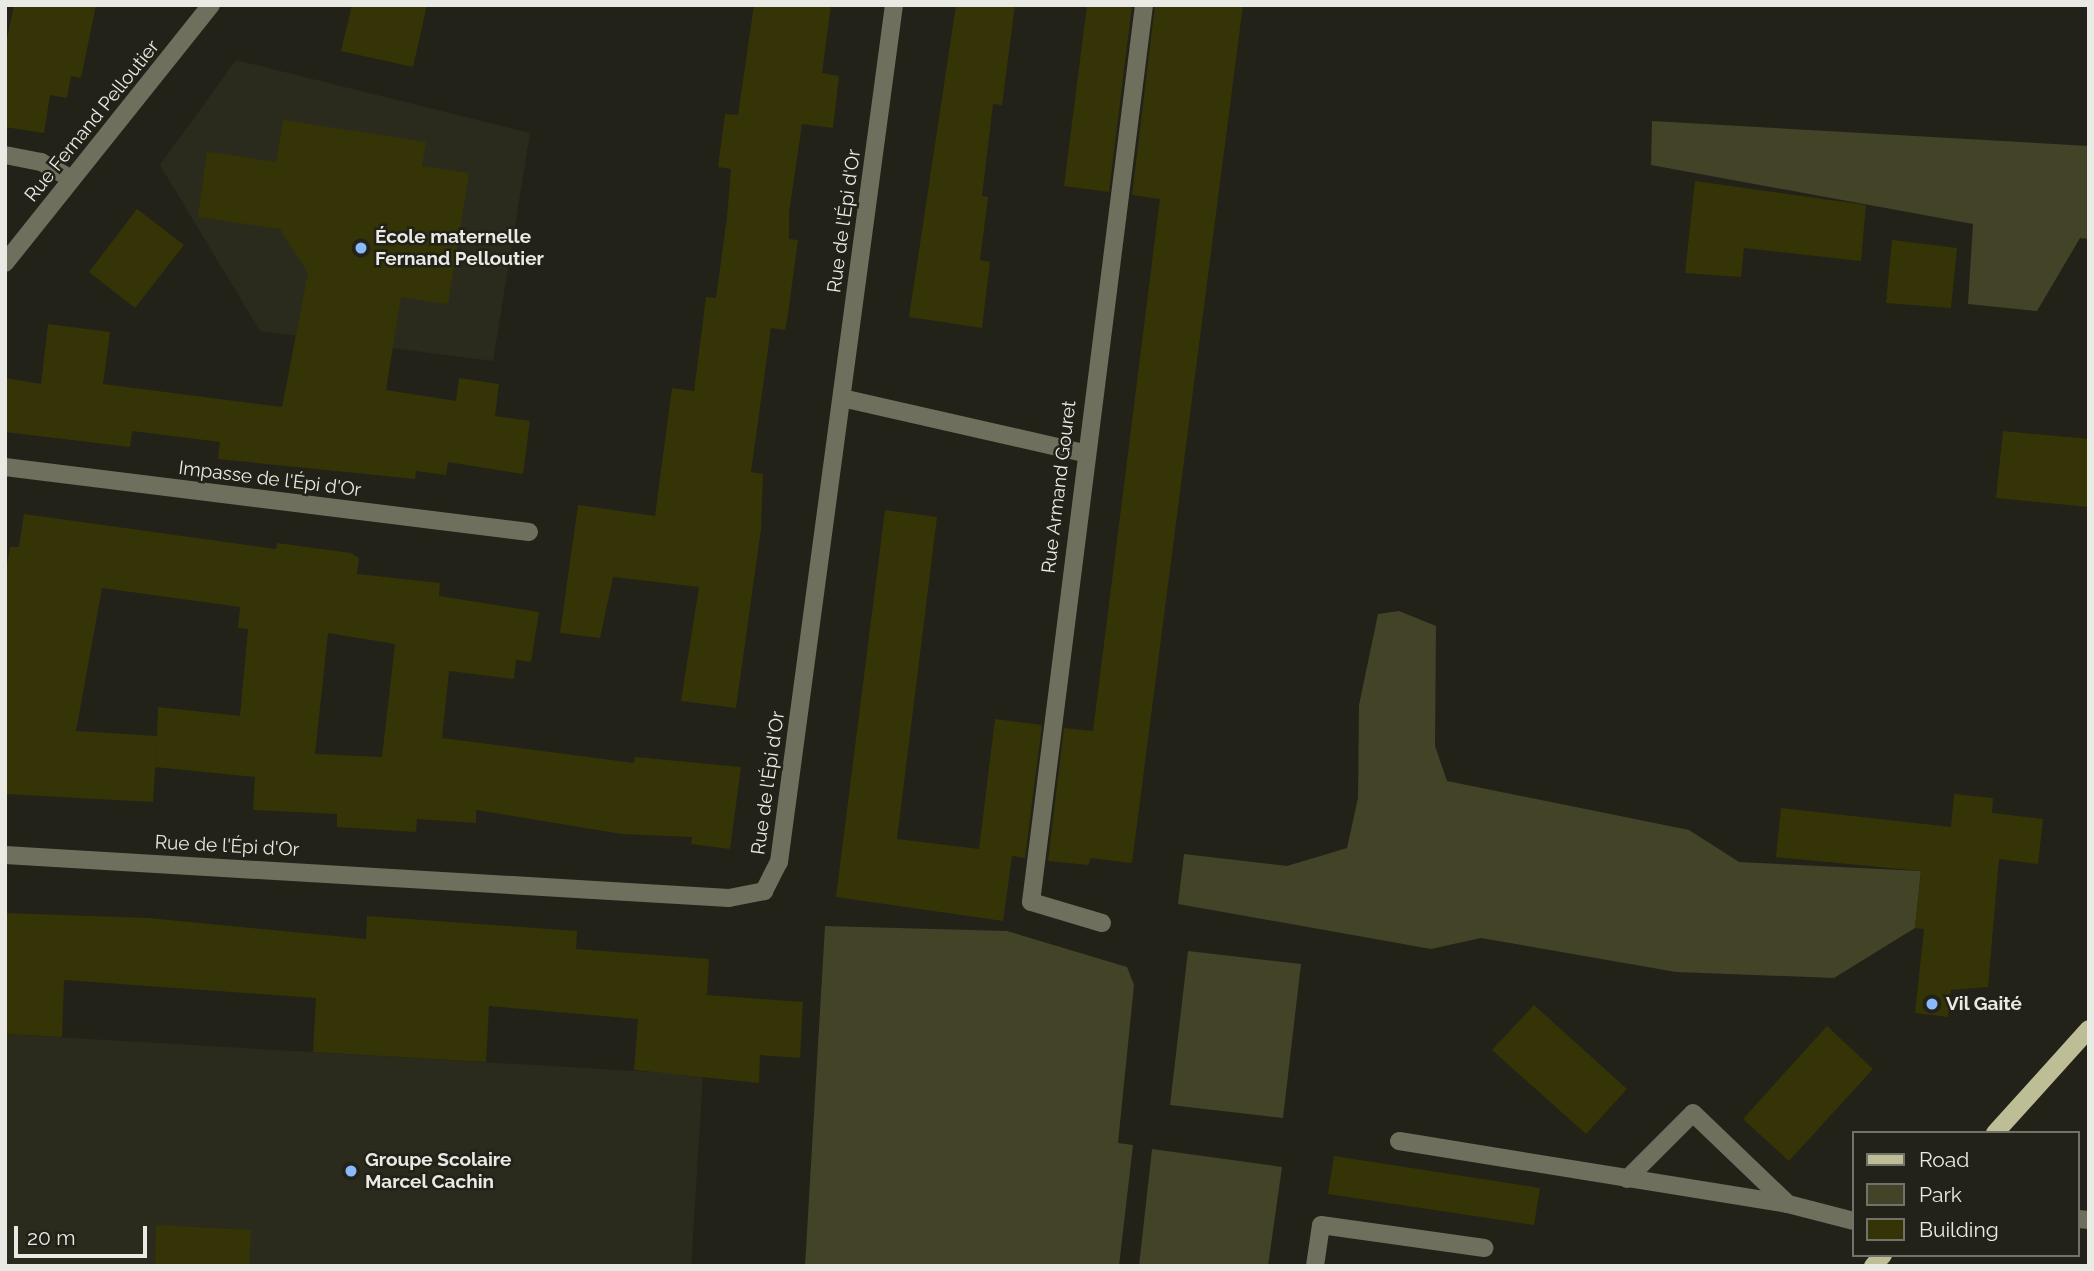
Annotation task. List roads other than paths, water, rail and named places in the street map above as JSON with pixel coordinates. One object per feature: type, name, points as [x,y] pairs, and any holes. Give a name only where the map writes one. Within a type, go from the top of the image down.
[{"type":"main road","points":[[1997,1131],[2089,1029]]},
{"type":"street","name":"Rue Fernand Pelloutier","points":[[5,263],[211,5]]},
{"type":"street","name":"Rue de l'Épi d'Or","points":[[5,855],[729,898],[764,891],[779,862],[894,5]]},
{"type":"street","name":"Rue Armand Gouret","points":[[1102,923],[1031,902],[1084,453],[1143,5]]},
{"type":"street","points":[[5,155],[41,162],[72,179]]},
{"type":"street","points":[[842,398],[1084,453]]},
{"type":"street","name":"Impasse de l'Épi d'Or","points":[[5,467],[529,532]]},
{"type":"street","points":[[1627,1179],[1693,1113],[1788,1204]]},
{"type":"street","points":[[1399,1141],[1788,1204],[1853,1221]]},
{"type":"street","points":[[1315,1266],[1321,1225],[1483,1248]]},
{"type":"place","name":"École maternelle Fernand Pelloutier","points":[[361,248]]},
{"type":"place","name":"Vil Gaité","points":[[1932,1004]]},
{"type":"place","name":"Groupe Scolaire Marcel Cachin","points":[[351,1171]]}]
